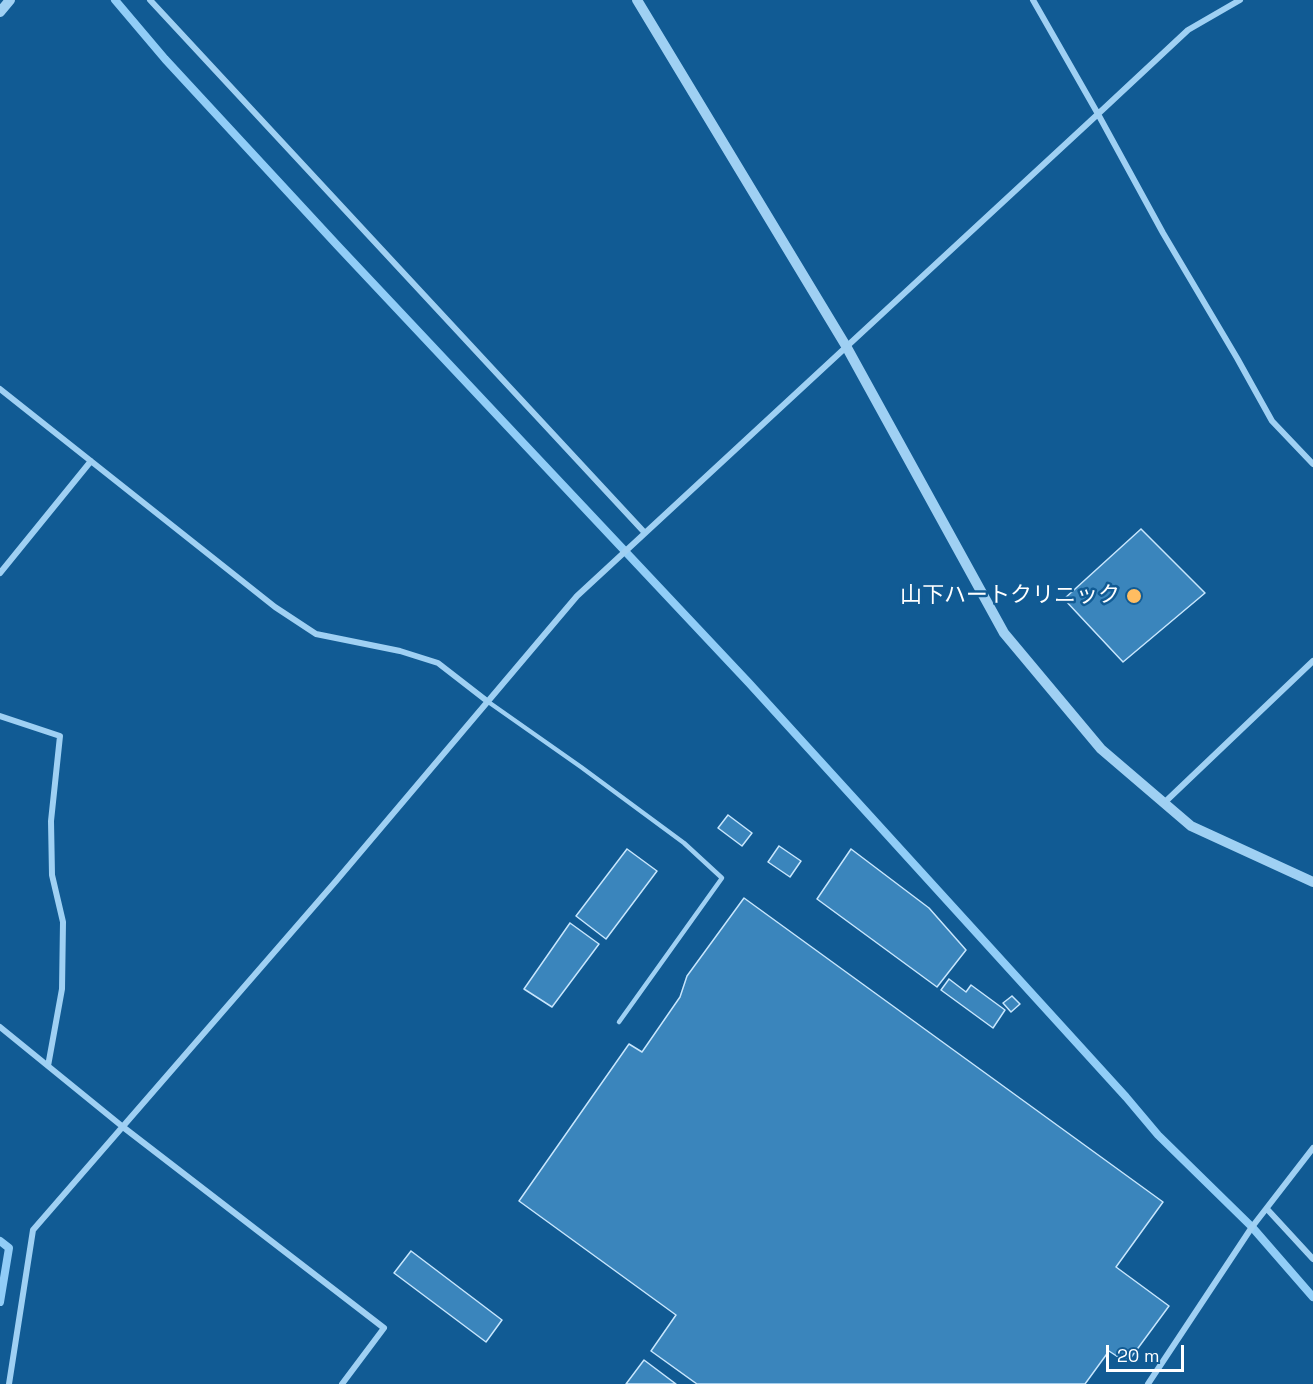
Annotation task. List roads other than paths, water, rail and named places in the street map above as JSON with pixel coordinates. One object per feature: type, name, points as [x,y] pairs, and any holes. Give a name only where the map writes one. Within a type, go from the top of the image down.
[{"type":"street","points":[[0,12],[10,0]]},
{"type":"street","points":[[150,0],[645,533]]},
{"type":"street","points":[[637,0],[846,346],[1004,633],[1101,749],[1191,826],[1313,882]]},
{"type":"street","points":[[1033,0],[1163,233],[1272,421],[1313,464]]},
{"type":"street","points":[[9,1384],[33,1230],[336,881],[577,596],[1188,30],[1240,0]]},
{"type":"street","points":[[0,389],[275,607],[316,634],[400,651],[438,663],[487,701]]},
{"type":"street","points":[[0,573],[91,461]]},
{"type":"street","points":[[1164,803],[1313,660]]},
{"type":"street","points":[[0,716],[60,736],[51,821],[52,875],[63,922],[62,989],[48,1066]]},
{"type":"street","points":[[0,1027],[123,1127],[384,1328],[342,1384]]},
{"type":"street","points":[[1148,1384],[1252,1227],[1313,1148]]},
{"type":"street","points":[[1267,1209],[1313,1259]]},
{"type":"lane","points":[[487,701],[684,843],[722,878],[619,1022]]},
{"type":"waterway","points":[[115,0],[165,59],[337,245],[749,683],[1158,1135],[1252,1227],[1313,1297]]},
{"type":"waterway","points":[[0,1241],[9,1248],[0,1302]]},
{"type":"place","name":"山下ハートクリニック","points":[[1134,596]]}]
